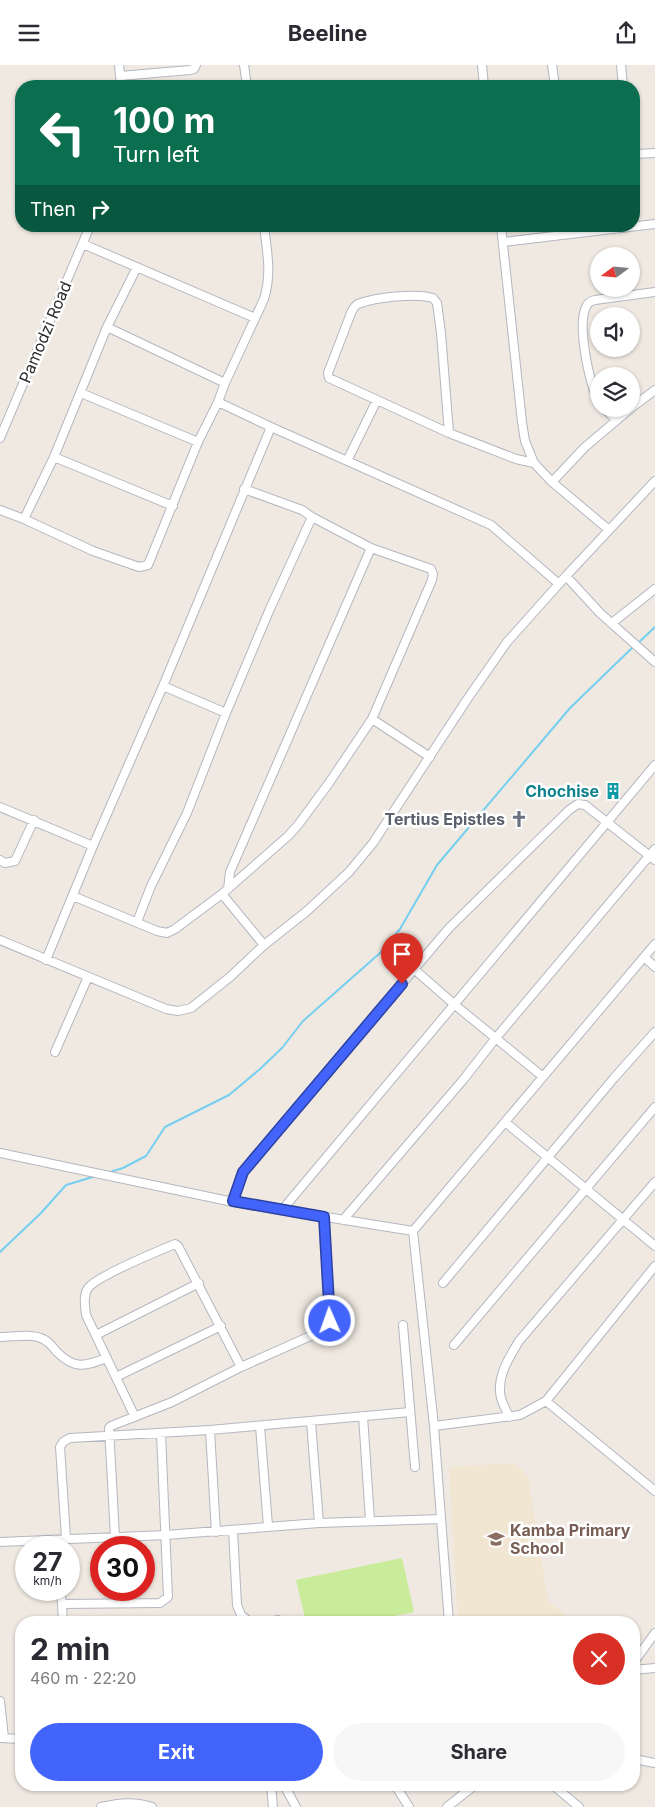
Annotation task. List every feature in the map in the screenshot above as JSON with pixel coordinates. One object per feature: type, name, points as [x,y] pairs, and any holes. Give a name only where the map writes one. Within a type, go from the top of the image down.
[{"type":"street","points":[[119,65],[120,80]]},
{"type":"street","points":[[120,76],[190,70],[194,69],[196,65]]},
{"type":"street","points":[[244,65],[246,80]]},
{"type":"street","points":[[482,65],[483,80]]},
{"type":"street","points":[[552,65],[554,80]]},
{"type":"street","points":[[621,65],[622,80]]},
{"type":"street","points":[[640,154],[655,153]]},
{"type":"street","points":[[640,225],[655,224]]},
{"type":"street","name":"Pamodzi Road","points":[[0,438],[88,232]]},
{"type":"street","points":[[0,511],[24,519],[93,551],[139,567],[148,565],[198,442],[218,402],[268,286],[269,271],[265,232]]},
{"type":"street","points":[[502,232],[525,441],[534,463],[552,482],[609,530]]},
{"type":"street","points":[[503,242],[560,232]]},
{"type":"street","points":[[83,244],[255,318]]},
{"type":"street","points":[[24,519],[54,457],[106,327],[137,267]]},
{"type":"street","points":[[590,378],[582,317],[589,302],[655,293]]},
{"type":"street","points":[[449,433],[437,303],[433,298],[426,296],[387,298],[354,307],[328,373],[329,378],[449,433],[516,459],[534,463]]},
{"type":"street","points":[[106,327],[225,383]]},
{"type":"street","points":[[640,401],[655,390]]},
{"type":"street","points":[[81,393],[198,442]]},
{"type":"street","points":[[347,461],[377,400]]},
{"type":"street","points":[[218,402],[491,525],[559,584]]},
{"type":"street","points":[[613,417],[616,420]]},
{"type":"street","points":[[552,482],[585,447],[620,417]]},
{"type":"street","points":[[46,960],[92,846],[162,687],[270,427]]},
{"type":"street","points":[[54,457],[173,506]]},
{"type":"street","points":[[0,940],[166,1009],[178,1011],[190,1008],[230,977],[349,871],[373,843],[468,697],[507,642],[655,481]]},
{"type":"street","points":[[73,896],[157,931],[167,933],[225,892],[298,825],[372,719],[432,580],[433,574],[431,569],[371,548],[302,510],[244,489]]},
{"type":"street","points":[[137,922],[151,886],[188,813],[268,611],[312,517]]},
{"type":"street","points":[[225,892],[230,872],[371,548]]},
{"type":"street","points":[[566,576],[588,601],[655,662]]},
{"type":"street","points":[[612,623],[655,589]]},
{"type":"street","points":[[162,687],[226,713]]},
{"type":"street","points":[[372,719],[430,757]]},
{"type":"street","points":[[282,1210],[655,765]]},
{"type":"street","points":[[233,1201],[243,1172],[449,928],[574,807],[578,804],[585,805],[653,855],[343,1219]]},
{"type":"street","points":[[0,807],[92,846]]},
{"type":"street","points":[[0,860],[5,863],[16,861],[34,820]]},
{"type":"street","points":[[225,892],[264,945]]},
{"type":"street","points":[[448,1616],[434,1426],[413,1231],[655,944]]},
{"type":"street","points":[[644,957],[655,967]]},
{"type":"street","points":[[415,970],[495,1039],[542,1076]]},
{"type":"street","points":[[55,1052],[88,977]]},
{"type":"street","points":[[443,1283],[614,1078],[655,1032]]},
{"type":"street","points":[[454,1345],[655,1107]]},
{"type":"street","points":[[505,1122],[655,1246]]},
{"type":"street","points":[[0,1153],[95,1172],[118,1179],[233,1201],[413,1231]]},
{"type":"street","points":[[510,1417],[501,1398],[500,1383],[505,1367],[519,1341],[655,1182]]},
{"type":"street","points":[[116,1536],[109,1428],[172,1402],[241,1367],[328,1327],[330,1305],[324,1217]]},
{"type":"street","points":[[134,1417],[86,1315],[84,1301],[87,1290],[95,1282],[175,1244],[181,1250],[199,1283],[241,1367]]},
{"type":"street","points":[[434,1426],[520,1415],[546,1401],[655,1266]]},
{"type":"street","points":[[96,1335],[199,1283]]},
{"type":"street","points":[[403,1325],[415,1467]]},
{"type":"street","points":[[116,1377],[221,1327]]},
{"type":"street","points":[[0,1337],[39,1337],[45,1339],[62,1357],[82,1366],[107,1358]]},
{"type":"street","points":[[546,1401],[655,1491]]},
{"type":"street","points":[[62,1536],[60,1447],[62,1442],[70,1438],[210,1430],[410,1412]]},
{"type":"street","points":[[362,1416],[370,1520]]},
{"type":"street","points":[[311,1422],[319,1523]]},
{"type":"street","points":[[260,1426],[268,1526]]},
{"type":"street","points":[[210,1430],[216,1531]]},
{"type":"street","points":[[62,1604],[160,1603],[168,1597],[161,1433]]},
{"type":"street","points":[[141,1536],[370,1520],[441,1519]]},
{"type":"street","points":[[233,1530],[237,1605],[242,1616]]},
{"type":"street","points":[[0,1542],[15,1541]]},
{"type":"street","points":[[62,1601],[63,1616]]},
{"type":"street","points":[[640,1654],[655,1633]]},
{"type":"street","points":[[640,1669],[655,1667]]},
{"type":"street","points":[[0,1701],[2,1738],[15,1739]]},
{"type":"street","points":[[640,1760],[655,1763]]},
{"type":"street","points":[[272,1791],[273,1807]]},
{"type":"street","points":[[287,1791],[296,1807]]},
{"type":"street","points":[[399,1791],[409,1807]]},
{"type":"street","points":[[447,1807],[467,1791]]},
{"type":"street","points":[[560,1791],[579,1807]]},
{"type":"street","points":[[101,1807],[123,1802],[140,1803],[152,1807]]},
{"type":"shaded area","name":"Kamba Primary School","points":[[515,1463],[528,1476],[548,1601],[567,1616],[458,1616],[449,1467]]},
{"type":"green space","points":[[402,1558],[414,1612],[394,1616],[305,1616],[296,1580]]},
{"type":"waterway","points":[[637,644],[655,627]]},
{"type":"waterway","points":[[107,1173],[123,1168],[146,1156],[165,1127],[229,1095],[282,1048],[303,1021],[380,953],[400,929],[437,865],[570,708],[633,647]]},
{"type":"waterway","points":[[0,1252],[41,1213],[66,1185],[96,1176]]},
{"type":"place","name":"Chochise","points":[[613,791]]},
{"type":"place","name":"Tertius Epistles","points":[[519,819]]},
{"type":"place","name":"Kamba Primary School","points":[[496,1539]]},
{"type":"route","points":[[330,1321],[324,1217],[233,1201],[243,1172],[402,984]]}]
